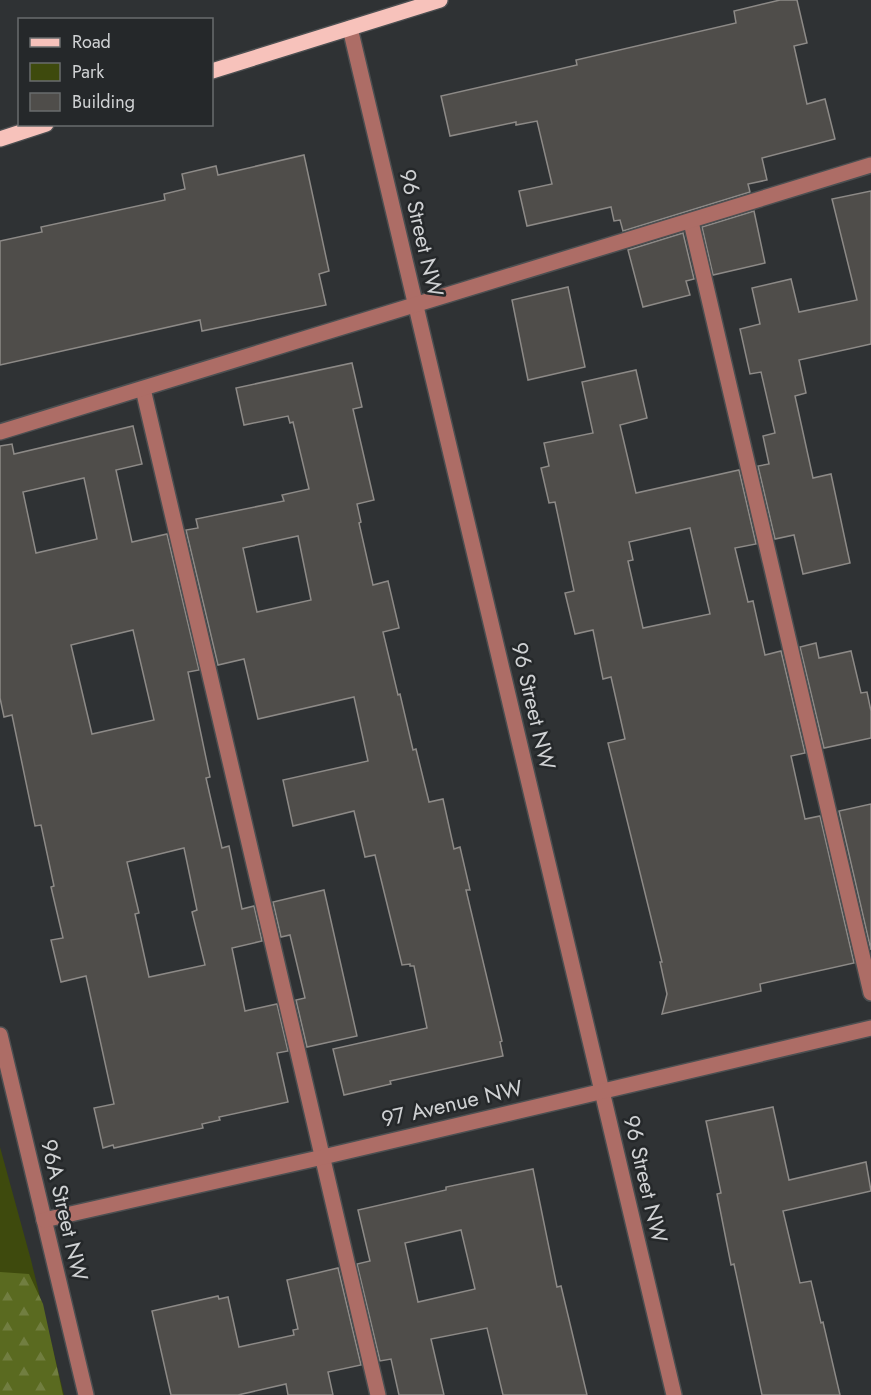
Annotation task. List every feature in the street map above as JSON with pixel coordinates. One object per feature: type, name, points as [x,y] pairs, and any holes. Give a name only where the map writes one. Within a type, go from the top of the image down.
[{"type":"main road","points":[[213,71],[440,0]]},
{"type":"main road","points":[[0,139],[40,126]]},
{"type":"street","name":"96 Street NW","points":[[350,27],[674,1395]]},
{"type":"street","points":[[0,432],[871,165]]},
{"type":"street","points":[[691,222],[871,993]]},
{"type":"street","points":[[142,389],[378,1395]]},
{"type":"street","name":"97 Avenue NW","points":[[44,1220],[871,1028]]},
{"type":"street","name":"96A Street NW","points":[[0,1035],[86,1395]]},
{"type":"green space","points":[[0,1147],[31,1260],[64,1395],[0,1395]]},
{"type":"green space","points":[[0,1272],[29,1274],[43,1304],[63,1395],[0,1395]]},
{"type":"building","points":[[780,0],[797,0],[807,43],[794,46],[807,104],[825,99],[835,139],[762,158],[767,180],[748,184],[750,192],[623,231],[620,220],[614,221],[611,207],[527,226],[519,191],[552,184],[537,121],[516,125],[516,122],[450,136],[441,96],[577,65],[576,60],[736,23],[734,11]]},
{"type":"building","points":[[304,155],[329,271],[319,274],[326,305],[202,331],[200,320],[0,365],[0,241],[42,232],[41,227],[165,200],[164,194],[185,189],[182,174],[216,166],[218,175]]},
{"type":"building","points":[[871,191],[871,344],[799,360],[806,393],[795,396],[813,478],[831,474],[850,563],[803,574],[794,535],[775,539],[758,466],[769,464],[763,436],[775,433],[761,372],[750,374],[740,329],[760,324],[752,288],[791,279],[799,312],[857,300],[832,199]]},
{"type":"building","points":[[754,211],[765,263],[713,275],[702,227]]},
{"type":"building","points":[[683,233],[694,279],[686,281],[690,295],[643,307],[628,250]]},
{"type":"building","points":[[568,287],[585,367],[528,380],[512,300]]},
{"type":"building","points":[[352,363],[362,407],[353,409],[374,500],[357,504],[361,522],[359,523],[373,585],[388,581],[399,628],[383,632],[398,695],[400,694],[413,750],[416,749],[429,802],[443,799],[454,849],[460,847],[470,890],[466,890],[502,1041],[500,1042],[503,1056],[390,1081],[391,1084],[344,1095],[333,1049],[427,1028],[414,966],[402,965],[375,855],[365,857],[354,811],[293,826],[283,780],[368,761],[354,697],[258,719],[244,659],[218,665],[186,530],[198,528],[196,519],[284,501],[282,495],[309,489],[293,422],[290,423],[288,416],[244,425],[236,388]],"holes":[[[298,536],[311,600],[257,612],[243,548]]]},
{"type":"building","points":[[636,370],[647,418],[620,425],[636,493],[739,470],[756,544],[735,548],[748,602],[753,601],[765,655],[781,651],[805,753],[791,756],[805,819],[820,816],[854,963],[760,984],[761,991],[662,1014],[667,994],[660,962],[662,962],[608,743],[625,739],[611,677],[603,679],[593,630],[575,634],[565,593],[574,591],[555,502],[549,503],[541,468],[549,466],[544,443],[593,433],[582,382]],"holes":[[[690,528],[710,614],[643,628],[628,561],[633,560],[629,542]]]},
{"type":"building","points":[[133,426],[142,464],[116,470],[132,542],[167,534],[199,670],[188,672],[210,777],[206,778],[222,848],[229,846],[242,909],[254,906],[262,941],[232,948],[245,1011],[277,1004],[288,1051],[277,1053],[288,1102],[219,1117],[220,1120],[202,1124],[203,1128],[114,1148],[113,1145],[103,1148],[94,1108],[114,1104],[86,976],[61,982],[51,940],[63,938],[51,887],[54,886],[41,825],[35,826],[12,715],[4,717],[0,698],[0,446],[12,444],[14,454]],"holes":[[[84,478],[97,539],[36,553],[23,492]],[[133,630],[154,720],[92,734],[71,645]],[[184,848],[197,910],[192,912],[205,965],[149,977],[135,914],[139,913],[127,862]]]},
{"type":"building","points":[[816,643],[819,658],[851,651],[861,693],[867,692],[871,711],[871,738],[824,748],[800,647]]},
{"type":"building","points":[[871,804],[871,950],[839,811]]},
{"type":"building","points":[[324,890],[357,1036],[307,1047],[296,1000],[305,998],[290,935],[281,937],[273,902]]},
{"type":"building","points":[[773,1107],[789,1180],[866,1162],[871,1191],[783,1211],[800,1283],[811,1281],[840,1395],[762,1395],[734,1264],[731,1265],[717,1194],[721,1193],[706,1121]]},
{"type":"building","points":[[533,1169],[557,1287],[561,1286],[587,1395],[503,1395],[487,1328],[431,1339],[444,1395],[399,1395],[391,1359],[380,1361],[357,1264],[370,1261],[358,1210],[446,1190],[446,1187]],"holes":[[[461,1230],[475,1289],[418,1302],[405,1243]]]},
{"type":"building","points":[[338,1268],[361,1365],[328,1372],[333,1395],[288,1395],[286,1384],[238,1395],[171,1395],[152,1311],[218,1296],[219,1299],[228,1297],[239,1347],[294,1335],[293,1330],[298,1329],[287,1280]]}]
